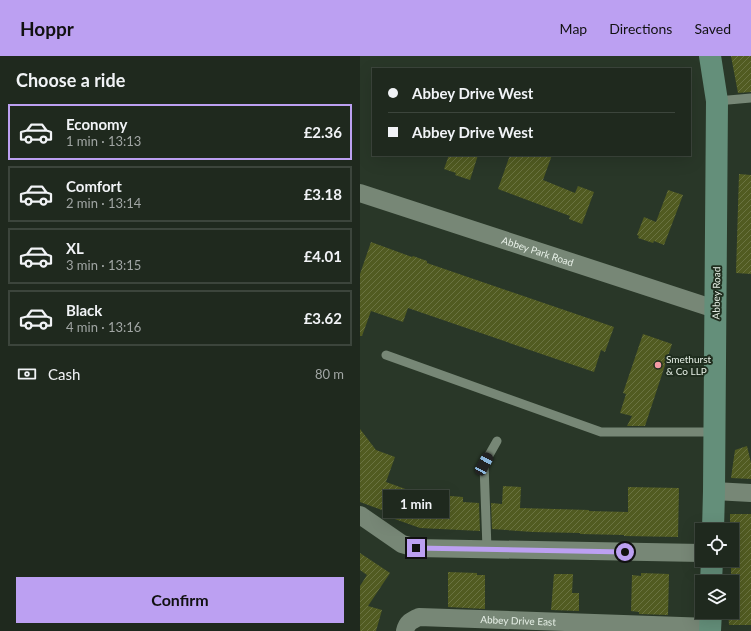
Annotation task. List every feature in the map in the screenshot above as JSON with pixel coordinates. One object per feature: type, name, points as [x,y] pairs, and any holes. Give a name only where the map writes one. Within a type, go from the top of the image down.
[{"type":"street","name":"Abbey Road","points":[[710,56],[717,101],[713,523]]},
{"type":"street","name":"Abbey Park Road","points":[[360,194],[715,309]]},
{"type":"street","points":[[714,491],[751,493]]},
{"type":"street","points":[[360,515],[402,544],[416,548],[695,553]]},
{"type":"street","name":"Abbey Drive East","points":[[405,631],[411,620],[419,617],[711,623]]},
{"type":"lane","points":[[717,101],[751,98]]},
{"type":"lane","points":[[386,355],[601,432],[715,432]]},
{"type":"lane","points":[[487,549],[484,464],[497,441]]},
{"type":"building","points":[[731,56],[751,56],[751,92],[738,93]]},
{"type":"building","points":[[449,156],[478,156],[470,180],[455,175],[456,173],[444,169]]},
{"type":"building","points":[[510,156],[552,156],[543,180],[575,193],[578,186],[594,192],[582,224],[569,219],[570,216],[498,189]]},
{"type":"building","points":[[739,174],[751,175],[751,274],[736,273]]},
{"type":"building","points":[[668,190],[683,195],[664,245],[654,241],[653,243],[638,238],[639,236],[637,235],[644,217],[656,222]]},
{"type":"building","points":[[371,242],[427,261],[427,263],[614,327],[605,352],[601,350],[594,372],[408,308],[403,322],[371,311],[362,336],[360,336],[360,274]]},
{"type":"building","points":[[643,334],[672,344],[645,426],[627,426],[632,416],[620,413],[626,394],[623,393]]},
{"type":"building","points":[[360,429],[376,450],[395,457],[386,482],[411,491],[406,503],[438,505],[438,495],[463,497],[463,502],[479,503],[480,531],[420,528],[389,517],[390,513],[360,502]]},
{"type":"building","points":[[747,446],[751,463],[751,479],[731,478],[735,450]]},
{"type":"building","points":[[503,486],[521,487],[520,508],[628,512],[628,487],[679,488],[678,537],[624,536],[492,529],[491,503],[502,504]]},
{"type":"building","points":[[730,514],[751,514],[751,625],[729,625],[729,619],[739,619],[739,575],[731,575],[731,567],[739,567],[739,523],[730,523]]},
{"type":"building","points":[[360,553],[390,573],[368,606],[382,610],[376,631],[360,631],[360,586],[367,575],[360,570]]},
{"type":"building","points":[[448,572],[477,573],[477,575],[485,575],[485,609],[448,607]]},
{"type":"building","points":[[641,573],[669,574],[668,615],[639,614],[639,612],[631,611],[632,575],[641,576]]},
{"type":"building","points":[[554,574],[573,574],[572,593],[579,593],[579,611],[551,610]]},
{"type":"place","name":"Smethurst & Co LLP","points":[[658,365]]},
{"type":"route","points":[[416,548],[625,552]]}]
